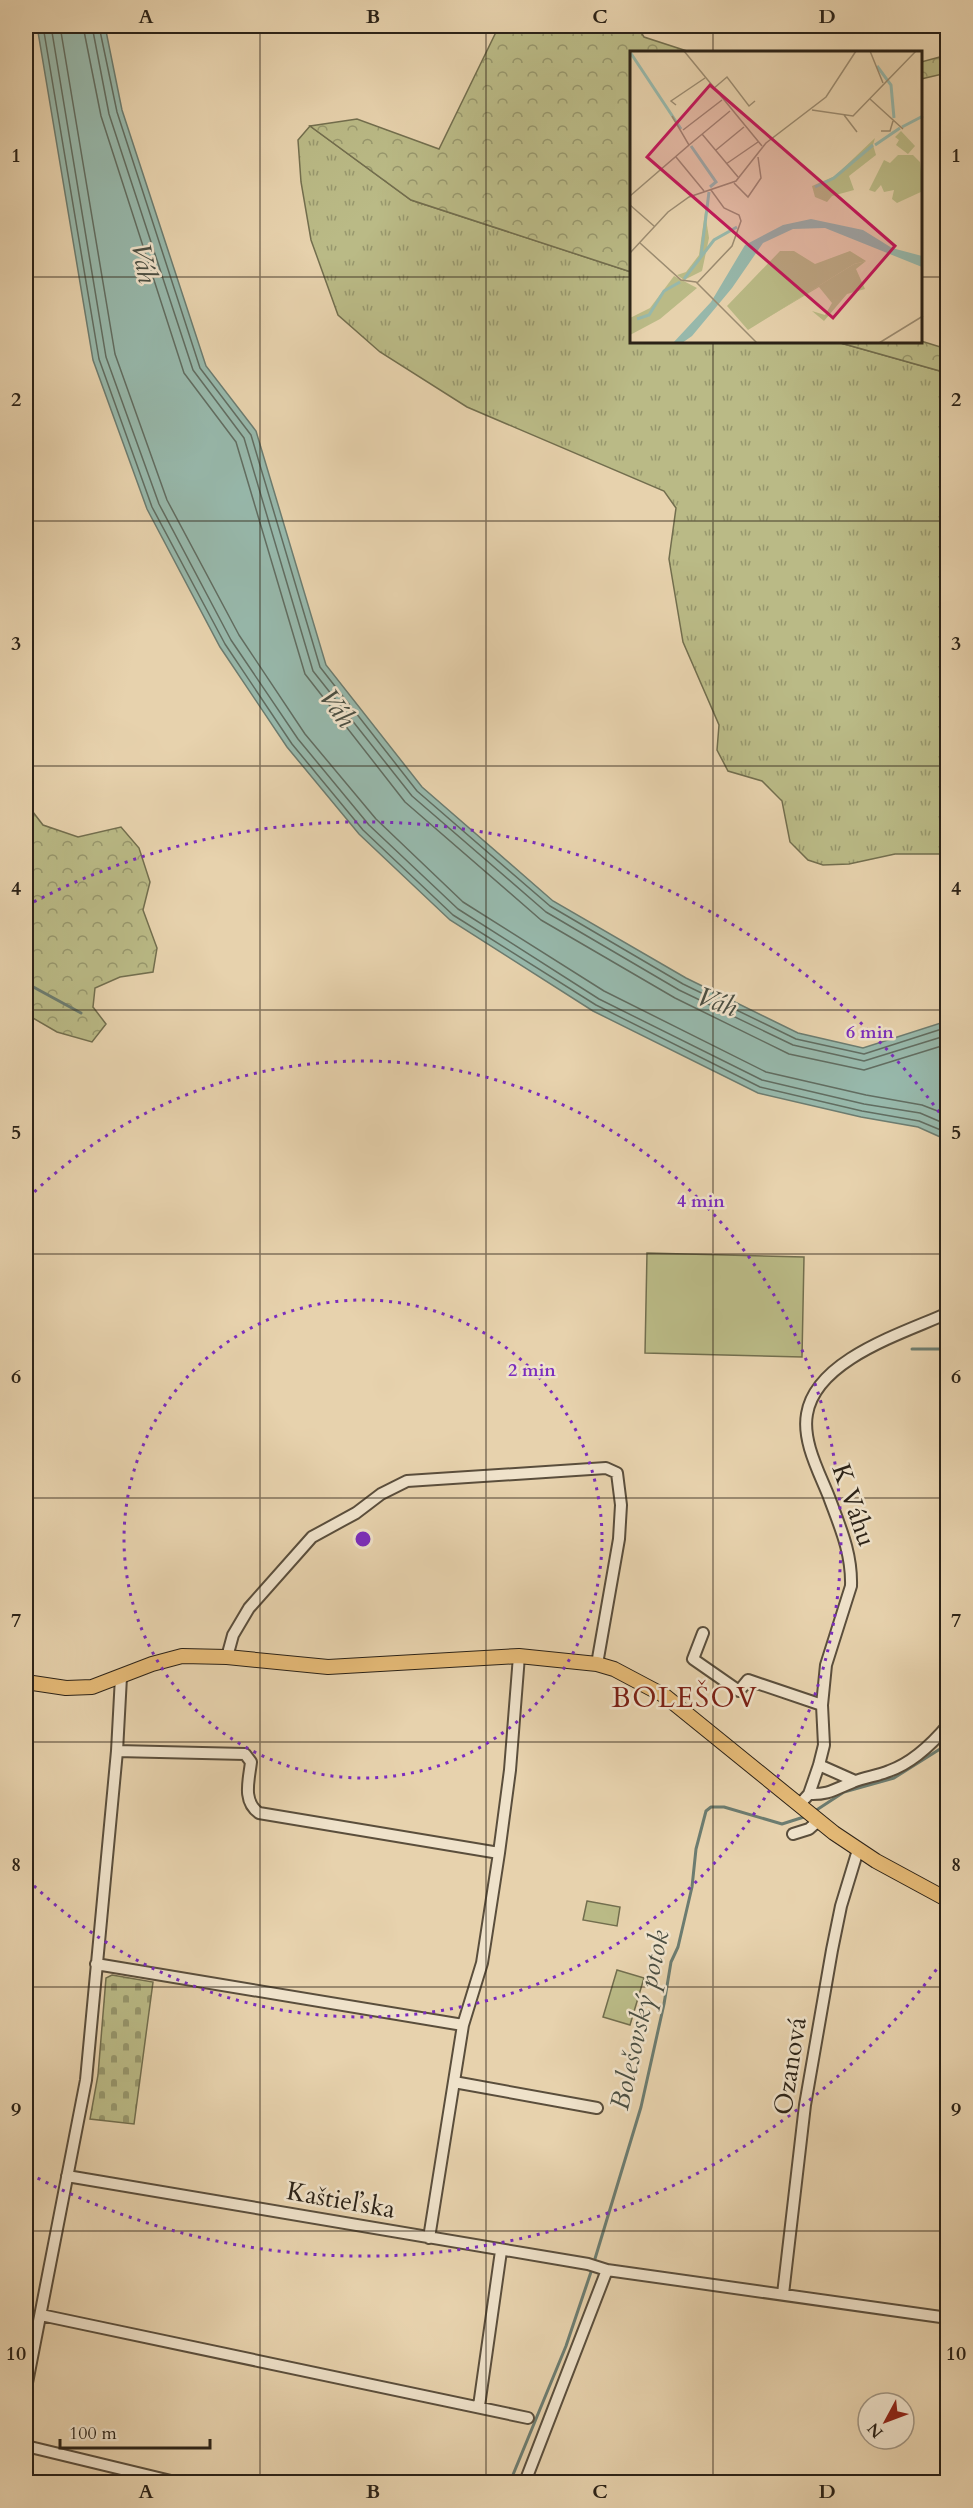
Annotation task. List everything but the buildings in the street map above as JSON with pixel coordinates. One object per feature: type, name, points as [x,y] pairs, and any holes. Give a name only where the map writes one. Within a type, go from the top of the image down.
[{"type":"main road","points":[[26,1682],[83,1688],[121,1677],[167,1658],[182,1656],[227,1657],[328,1666],[519,1656],[597,1664],[614,1669],[665,1695],[858,1850],[948,1900]]},
{"type":"street","name":"K Váhu","points":[[809,1809],[824,1745],[822,1705],[828,1654],[851,1586],[851,1561],[810,1449],[806,1415],[811,1400],[833,1371],[845,1361],[948,1313]]},
{"type":"street","points":[[227,1657],[233,1635],[249,1608],[312,1537],[356,1513],[381,1494],[407,1481],[606,1468],[618,1473],[621,1505],[619,1539],[597,1664]]},
{"type":"street","points":[[703,1632],[693,1659],[740,1691],[748,1680],[822,1705]]},
{"type":"street","points":[[429,2238],[463,2025],[482,1963],[510,1770],[519,1656]]},
{"type":"street","points":[[26,2388],[86,2080],[117,1751],[121,1677]]},
{"type":"street","points":[[793,1834],[808,1829],[809,1809],[825,1795],[855,1781],[880,1775],[904,1764],[934,1741],[948,1725]]},
{"type":"street","points":[[117,1751],[245,1754],[251,1762],[248,1800],[251,1807],[258,1813],[499,1853]]},
{"type":"street","points":[[819,1765],[855,1781]]},
{"type":"street","name":"Ozanová","points":[[783,2294],[805,2105],[834,1939],[841,1906],[858,1850]]},
{"type":"street","points":[[96,1964],[463,2025]]},
{"type":"street","points":[[454,2082],[597,2108]]},
{"type":"street","name":"Kaštieľska","points":[[68,2176],[597,2267]]},
{"type":"street","points":[[479,2406],[501,2251]]},
{"type":"street","points":[[525,2482],[597,2267],[948,2318]]},
{"type":"street","points":[[41,2315],[528,2418]]},
{"type":"street","points":[[26,2446],[171,2481]]},
{"type":"green space","points":[[499,26],[637,26],[644,37],[687,51],[630,51],[630,272],[411,200],[310,126],[357,119],[439,149]]},
{"type":"green space","points":[[947,55],[947,73],[922,79],[922,62]]},
{"type":"green space","points":[[310,126],[411,200],[630,272],[630,344],[844,344],[947,373],[947,854],[895,854],[849,864],[823,865],[808,860],[790,842],[782,801],[762,781],[728,771],[717,750],[719,725],[683,642],[669,559],[676,508],[664,491],[467,407],[380,352],[338,315],[311,240],[301,182],[298,140]]},
{"type":"green space","points":[[922,341],[947,349],[947,373],[844,344],[922,344]]},
{"type":"green space","points":[[26,803],[43,825],[78,837],[121,827],[139,848],[150,882],[143,910],[157,948],[153,972],[120,977],[95,988],[93,1007],[106,1024],[92,1042],[57,1032],[26,1014]]},
{"type":"green space","points":[[647,1253],[804,1257],[802,1357],[645,1353]]},
{"type":"green space","points":[[587,1901],[620,1907],[617,1926],[583,1920]]},
{"type":"green space","points":[[617,1970],[644,1978],[630,2025],[603,2017]]},
{"type":"green space","points":[[112,1975],[153,1982],[134,2124],[90,2119],[98,2075],[106,1978]]},
{"type":"water","name":"Váh","points":[[37,26],[105,26],[122,110],[206,366],[256,431],[326,665],[422,787],[553,901],[686,978],[798,1033],[863,1048],[947,1021],[947,1140],[918,1127],[861,1117],[758,1093],[593,1011],[450,920],[359,834],[287,747],[220,647],[147,509],[93,360]]},
{"type":"waterway","points":[[26,983],[81,1013]]},
{"type":"waterway","points":[[912,1349],[948,1349]]},
{"type":"waterway","name":"Bolešovský potok","points":[[815,1811],[844,1792],[894,1778],[948,1744]]},
{"type":"waterway","name":"Bolešovský potok","points":[[594,2262],[641,2107],[671,1962],[678,1947],[692,1887],[696,1849],[706,1811],[711,1807],[724,1807],[782,1824],[807,1816]]},
{"type":"waterway","name":"Bolešovský potok","points":[[510,2482],[566,2346],[592,2269]]},
{"type":"district","name":"BOLEŠOV","points":[[685,1698]]}]
